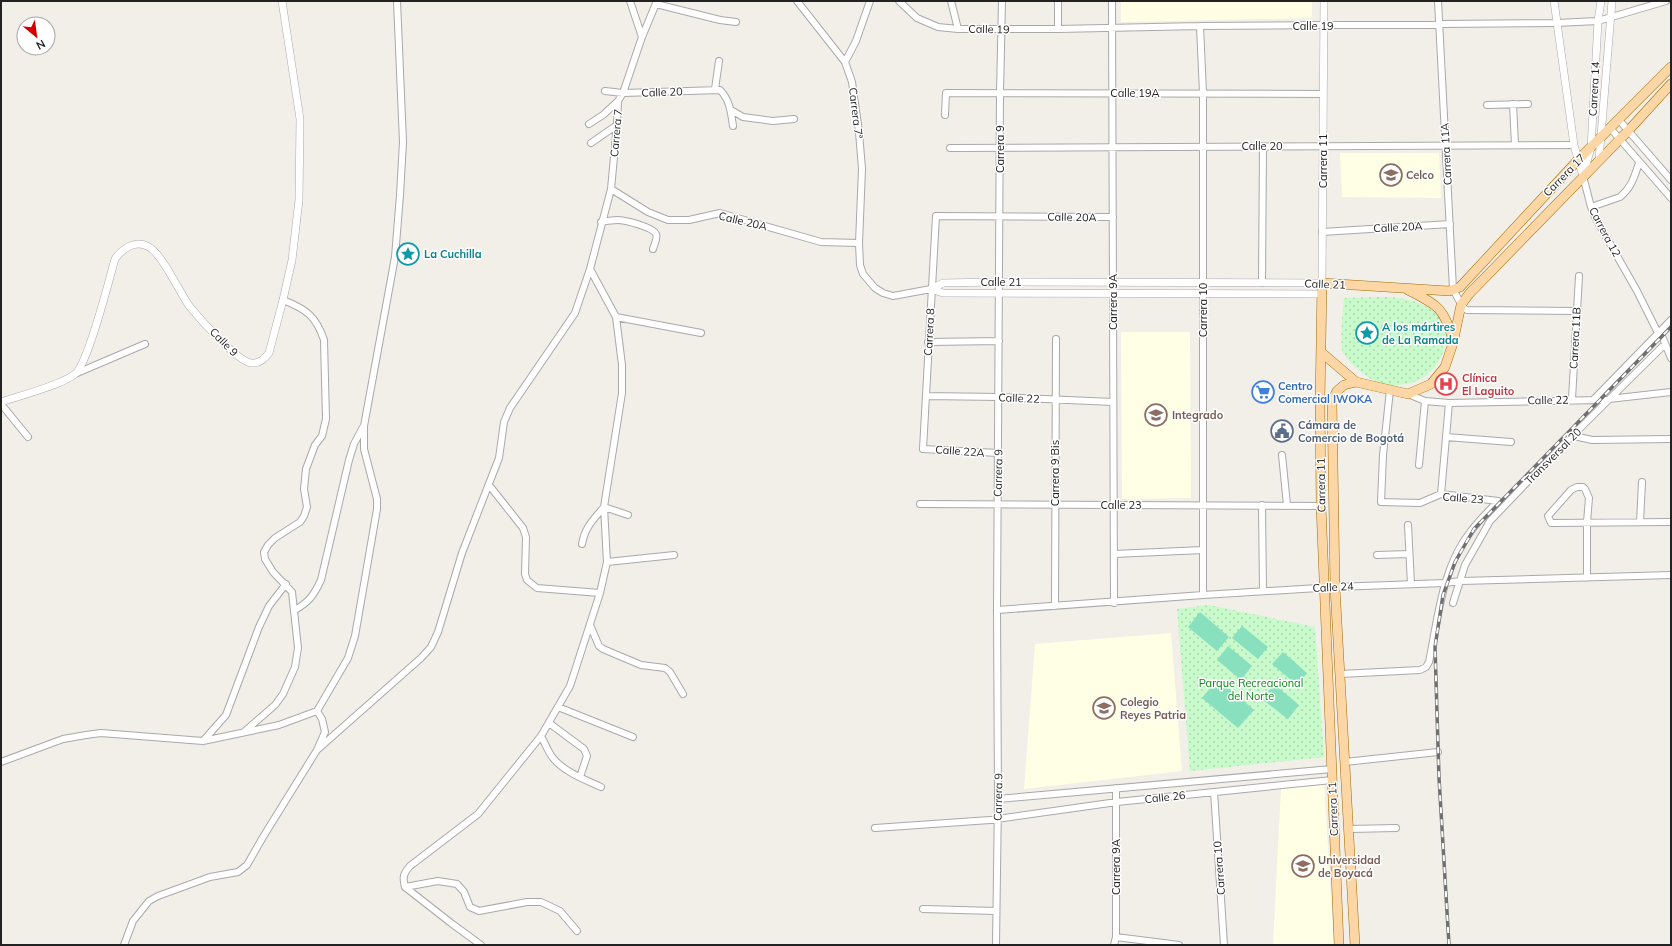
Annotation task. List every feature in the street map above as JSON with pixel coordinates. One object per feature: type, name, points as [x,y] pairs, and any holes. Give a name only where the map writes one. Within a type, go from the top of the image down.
[{"type":"main road","name":"Carrera 17","points":[[1457,288],[1578,160],[1611,129],[1671,67]]},
{"type":"main road","name":"Carrera 17","points":[[1462,304],[1469,294],[1583,176],[1620,140],[1671,84]]},
{"type":"main road","name":"Calle 21","points":[[1322,283],[1448,291],[1457,288]]},
{"type":"main road","name":"Carrera 11","points":[[1322,283],[1321,506],[1339,945]]},
{"type":"main road","points":[[1405,288],[1432,302],[1442,311],[1448,322],[1454,343]]},
{"type":"main road","points":[[1408,394],[1431,384],[1445,367],[1454,343],[1462,304]]},
{"type":"main road","points":[[1321,352],[1356,382]]},
{"type":"main road","name":"Carrera 11","points":[[1356,382],[1344,385],[1337,391],[1332,401],[1335,587],[1356,945]]},
{"type":"main road","name":"Calle 22","points":[[1356,382],[1408,394]]},
{"type":"street","name":"Calle 9","points":[[77,373],[82,366],[115,260],[121,251],[128,246],[139,244],[148,246],[157,254],[191,308],[233,353],[250,363],[255,363],[263,360],[269,353],[292,260],[299,200],[300,119],[282,1]]},
{"type":"street","points":[[1,762],[64,739],[101,733],[203,741],[279,725],[317,711],[348,658],[361,609],[378,499],[364,449],[364,426],[395,257],[400,195],[403,142],[397,1]]},
{"type":"street","points":[[630,1],[642,37]]},
{"type":"street","name":"Carrera 7ª","points":[[797,1],[845,62],[852,82],[859,132],[862,169],[859,243],[860,265],[862,270],[868,281],[875,288],[894,296],[931,289]]},
{"type":"street","points":[[845,62],[859,35],[870,1]]},
{"type":"street","points":[[899,1],[917,18],[938,27],[958,29],[950,1]]},
{"type":"street","name":"Carrera 9","points":[[996,945],[998,799],[996,610],[1002,1]]},
{"type":"street","points":[[1058,1],[1058,29]]},
{"type":"street","name":"Carrera 9A","points":[[1112,1],[1114,603]]},
{"type":"street","name":"Carrera 11","points":[[1322,283],[1324,1]]},
{"type":"street","name":"Carrera 11A","points":[[1438,1],[1450,224],[1457,288],[1462,304]]},
{"type":"street","name":"Carrera 12","points":[[1554,1],[1574,145],[1590,206],[1637,291],[1658,333],[1662,336],[1671,358]]},
{"type":"street","name":"Carrera 14","points":[[1583,176],[1591,148],[1598,20],[1601,1]]},
{"type":"street","name":"Carrera 14","points":[[1599,160],[1612,1]]},
{"type":"street","name":"Calle 19","points":[[958,29],[1112,29],[1200,26],[1556,23],[1610,18],[1666,1]]},
{"type":"street","points":[[657,2],[720,20],[736,22]]},
{"type":"street","name":"Carrera 7","points":[[317,750],[420,658],[431,646],[438,632],[462,553],[499,458],[504,422],[510,408],[575,313],[590,269],[610,189],[618,125],[618,101],[623,93],[642,37],[657,2]]},
{"type":"street","name":"Carrera 10","points":[[1200,26],[1203,93],[1203,595]]},
{"type":"street","points":[[719,61],[718,90],[726,95],[731,110],[733,126]]},
{"type":"street","name":"Calle 20","points":[[605,91],[623,93],[718,90]]},
{"type":"street","name":"Calle 19A","points":[[945,114],[946,93],[1323,94]]},
{"type":"street","points":[[589,124],[599,118],[618,101]]},
{"type":"street","points":[[1513,104],[1516,145]]},
{"type":"street","points":[[1487,105],[1528,104]]},
{"type":"street","points":[[731,110],[743,117],[773,121],[794,119]]},
{"type":"street","points":[[1619,120],[1671,180]]},
{"type":"street","points":[[591,143],[618,125]]},
{"type":"street","points":[[1611,129],[1671,198]]},
{"type":"street","name":"Calle 20","points":[[950,148],[1574,145]]},
{"type":"street","points":[[1262,283],[1263,146]]},
{"type":"street","points":[[1590,206],[1620,197],[1624,194],[1629,188],[1639,163]]},
{"type":"street","name":"Calle 20A","points":[[610,189],[648,212],[668,220],[689,220],[720,213],[821,242],[859,243]]},
{"type":"street","name":"Calle 20A","points":[[936,216],[1000,215],[1113,217]]},
{"type":"street","name":"Carrera 8","points":[[923,449],[936,216]]},
{"type":"street","points":[[601,222],[618,220],[633,223],[652,230],[656,234],[653,249]]},
{"type":"street","name":"Calle 20A","points":[[1322,232],[1450,224]]},
{"type":"street","points":[[481,945],[451,924],[406,887],[403,880],[403,875],[410,866],[478,814],[541,736],[570,686],[600,594],[607,562],[604,507],[622,392],[621,350],[616,317],[590,269]]},
{"type":"street","name":"Carrera 11B","points":[[1572,400],[1579,276]]},
{"type":"street","name":"Calle 21","points":[[931,289],[943,283],[1000,282],[1322,283]]},
{"type":"street","name":"Calle 21","points":[[931,289],[943,293],[1321,294]]},
{"type":"street","points":[[242,734],[275,705],[283,694],[295,667],[298,648],[292,592],[273,572],[265,559],[264,552],[268,545],[300,522],[304,516],[307,507],[304,488],[306,469],[315,445],[322,436],[326,419],[324,340],[320,327],[310,315],[299,306],[283,300]]},
{"type":"street","points":[[1462,304],[1463,308],[1467,310],[1576,311]]},
{"type":"street","points":[[616,317],[701,333]]},
{"type":"street","points":[[1592,400],[1671,320]]},
{"type":"street","name":"Carrera 9 Bis","points":[[1054,606],[1056,339]]},
{"type":"street","points":[[928,342],[999,341]]},
{"type":"street","points":[[28,437],[1,403],[66,380],[77,373],[144,344]]},
{"type":"street","name":"Transversal 20","points":[[1461,581],[1465,565],[1490,521],[1665,344]]},
{"type":"street","name":"Calle 23","points":[[1390,390],[1383,454],[1381,502],[1420,503],[1441,494],[1498,501],[1470,531],[1459,550],[1445,583]]},
{"type":"street","name":"Calle 22","points":[[1408,394],[1425,401],[1449,403],[1592,400],[1671,392]]},
{"type":"street","name":"Calle 22","points":[[926,396],[999,397],[1113,402]]},
{"type":"street","points":[[1419,465],[1425,401]]},
{"type":"street","points":[[1441,494],[1449,403]]},
{"type":"street","points":[[295,610],[304,605],[314,595],[321,580],[349,460],[354,444],[364,426]]},
{"type":"street","points":[[1574,436],[1592,440],[1671,439]]},
{"type":"street","points":[[1446,437],[1511,442]]},
{"type":"street","name":"Calle 22A","points":[[923,449],[998,453]]},
{"type":"street","points":[[1282,455],[1287,505]]},
{"type":"street","points":[[1640,522],[1642,482]]},
{"type":"street","points":[[489,485],[523,528],[526,537],[525,574],[527,580],[537,588],[600,594]]},
{"type":"street","points":[[1587,578],[1587,522],[1589,498],[1586,489],[1582,487],[1576,487],[1571,490],[1548,516],[1551,523],[1587,522],[1671,522]]},
{"type":"street","name":"Calle 23","points":[[920,504],[1321,506]]},
{"type":"street","points":[[1262,505],[1263,591]]},
{"type":"street","points":[[604,507],[628,515]]},
{"type":"street","points":[[582,544],[584,533],[588,526],[604,507]]},
{"type":"street","points":[[1408,525],[1411,584]]},
{"type":"street","points":[[1114,554],[1203,550]]},
{"type":"street","points":[[1378,555],[1409,554]]},
{"type":"street","points":[[607,562],[674,555]]},
{"type":"street","name":"Calle 24","points":[[996,610],[1335,587],[1445,583],[1461,581],[1671,575]]},
{"type":"street","points":[[1453,603],[1461,581]]},
{"type":"street","points":[[1340,674],[1420,670],[1426,667],[1429,662],[1445,583]]},
{"type":"street","points":[[203,741],[226,715],[259,627],[269,606],[286,584]]},
{"type":"street","points":[[590,625],[600,646],[603,649],[641,665],[666,668],[683,694]]},
{"type":"street","points":[[558,707],[633,737]]},
{"type":"street","points":[[124,945],[133,921],[149,901],[158,896],[210,877],[238,872],[247,865],[263,836],[317,750],[325,732],[322,719],[317,711]]},
{"type":"street","points":[[549,723],[584,749],[587,756],[580,777]]},
{"type":"street","points":[[541,736],[553,759],[580,777],[602,787]]},
{"type":"street","points":[[1345,762],[1438,752]]},
{"type":"street","name":"Calle 26","points":[[998,799],[1332,769]]},
{"type":"street","name":"Calle 26","points":[[875,828],[998,819],[1117,802],[1332,780]]},
{"type":"street","name":"Carrera 9A","points":[[1114,945],[1116,937],[1116,788]]},
{"type":"street","name":"Carrera 10","points":[[1214,792],[1224,945]]},
{"type":"street","points":[[1349,829],[1396,828]]},
{"type":"street","points":[[406,887],[438,882],[457,884],[464,892],[470,907],[479,911],[527,902],[541,902],[560,911],[577,931]]},
{"type":"street","points":[[923,909],[996,911]]},
{"type":"street","points":[[1116,937],[1179,945]]},
{"type":"shaded area","points":[[1121,1],[1312,1],[1312,18],[1121,22]]},
{"type":"shaded area","name":"Celco","points":[[1340,153],[1439,153],[1441,198],[1342,197]]},
{"type":"shaded area","name":"Integrado","points":[[1121,332],[1190,332],[1191,498],[1122,499]]},
{"type":"shaded area","name":"Colegio Reyes Patria","points":[[1171,633],[1182,771],[1024,789],[1035,644]]},
{"type":"shaded area","name":"Universidad de Boyacá","points":[[1324,783],[1334,945],[1273,945],[1281,788]]},
{"type":"green space","points":[[1344,298],[1401,298],[1419,303],[1434,312],[1442,324],[1445,337],[1443,351],[1437,364],[1426,375],[1412,383],[1382,385],[1372,380],[1352,364],[1342,350],[1341,333]]},
{"type":"green space","name":"Parque Recreacional del Norte","points":[[1209,605],[1315,627],[1324,757],[1190,771],[1177,609]]},
{"type":"green space","points":[[1200,612],[1229,637],[1217,651],[1188,627]]},
{"type":"green space","points":[[1242,626],[1268,647],[1258,659],[1232,638]]},
{"type":"green space","points":[[1228,646],[1252,666],[1241,680],[1217,660]]},
{"type":"green space","points":[[1283,652],[1307,673],[1297,685],[1272,664]]},
{"type":"green space","points":[[1218,679],[1254,710],[1238,728],[1202,698]]},
{"type":"green space","points":[[1274,684],[1299,705],[1288,719],[1262,699]]},
{"type":"railway","points":[[1449,945],[1439,778],[1435,647],[1443,595],[1455,562],[1474,529],[1671,327]]},
{"type":"place","name":"Celco","points":[[1391,175]]},
{"type":"place","name":"La Cuchilla","points":[[408,254]]},
{"type":"place","name":"A los mártires de La Ramada","points":[[1367,333]]},
{"type":"place","name":"Clínica El Laguito","points":[[1446,384]]},
{"type":"place","name":"Centro Comercial IWOKA","points":[[1263,392]]},
{"type":"place","name":"Integrado","points":[[1156,415]]},
{"type":"place","name":"Cámara de Comercio de Bogotá","points":[[1282,431]]},
{"type":"place","name":"Colegio Reyes Patria","points":[[1104,708]]},
{"type":"place","name":"Universidad de Boyacá","points":[[1303,866]]}]
